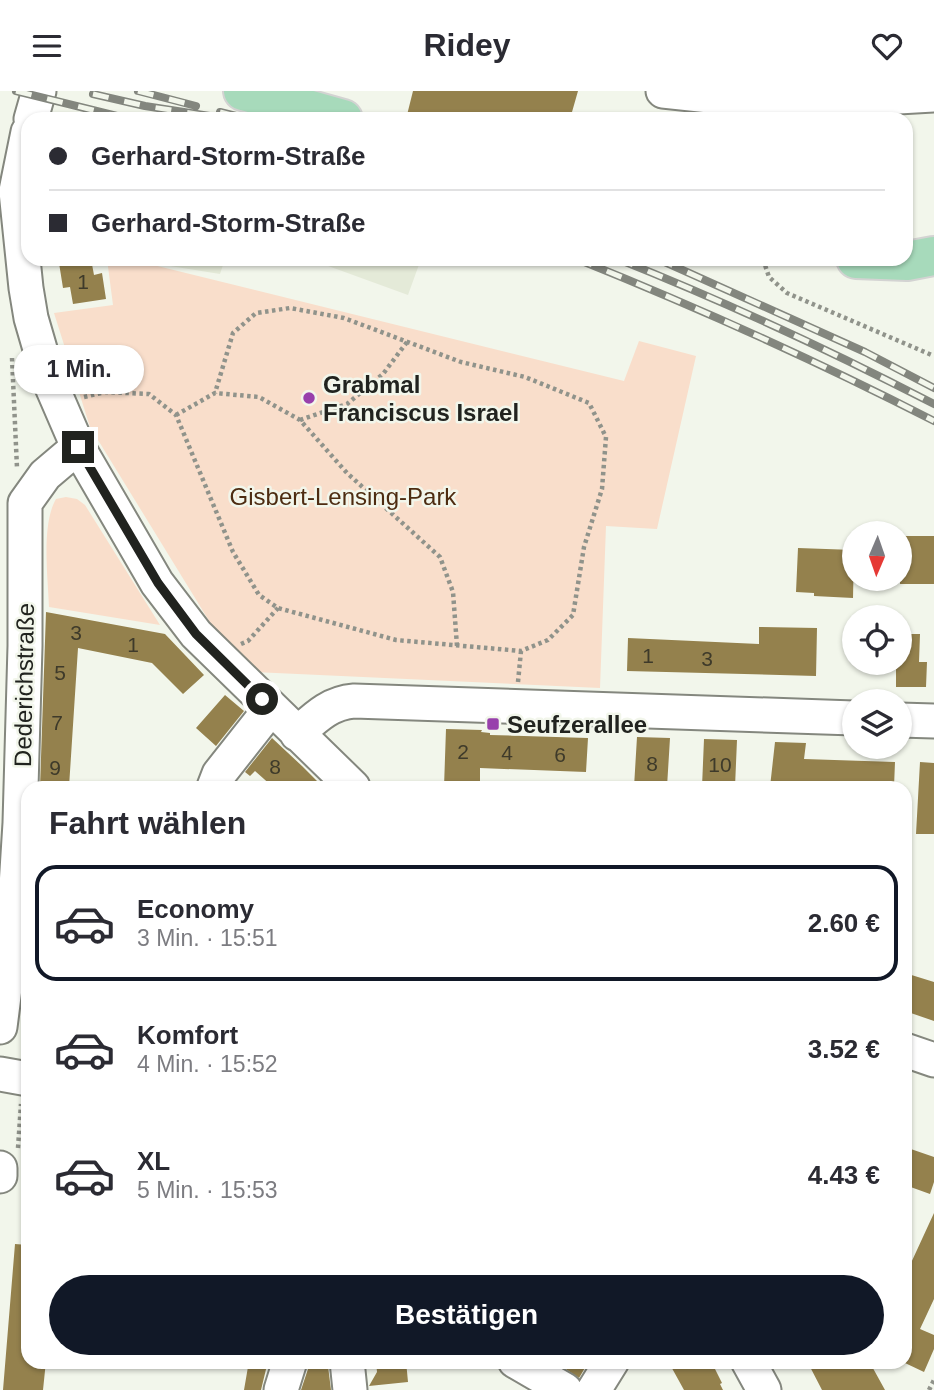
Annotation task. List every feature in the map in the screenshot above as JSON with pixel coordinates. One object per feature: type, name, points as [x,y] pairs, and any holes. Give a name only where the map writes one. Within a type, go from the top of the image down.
[{"type":"main road","points":[[243,91],[319,112]]},
{"type":"main road","points":[[913,260],[934,256]]},
{"type":"street","points":[[33,112],[39,91]]},
{"type":"street","points":[[663,91],[760,100],[846,100],[934,95]]},
{"type":"street","points":[[21,166],[9,208],[31,318],[49,380],[78,447],[158,583],[196,634],[347,781]]},
{"type":"street","points":[[25,503],[45,475],[78,447]]},
{"type":"street","name":"Dederichstraße","points":[[21,781],[25,503]]},
{"type":"street","points":[[297,734],[324,710],[340,702],[842,718]]},
{"type":"street","points":[[216,781],[271,708]]},
{"type":"street","points":[[912,720],[934,721]]},
{"type":"street","name":"Dederichstraße","points":[[0,1027],[14,918],[21,788]]},
{"type":"street","points":[[912,1052],[934,1060]]},
{"type":"street","points":[[0,1169],[0,1176]]},
{"type":"street","points":[[281,1390],[288,1369]]},
{"type":"street","points":[[348,1369],[350,1390]]},
{"type":"street","points":[[529,1369],[565,1390]]},
{"type":"street","points":[[594,1390],[607,1369]]},
{"type":"street","points":[[752,1369],[764,1390]]},
{"type":"path","points":[[765,266],[769,277],[787,293],[934,356]]},
{"type":"path","points":[[60,404],[105,392],[149,394],[176,415],[233,552],[259,595],[278,608],[396,640],[520,651],[548,640],[573,615],[584,547],[603,489],[606,437],[589,403],[525,377],[461,362],[344,318],[290,308],[256,313],[233,333],[215,393]]},
{"type":"path","points":[[300,420],[347,404],[383,374],[407,342]]},
{"type":"path","points":[[12,351],[15,461],[25,503]]},
{"type":"path","points":[[176,415],[215,393],[259,397],[300,420],[347,473],[440,557],[453,592],[457,646]]},
{"type":"path","points":[[217,655],[248,641],[278,608]]},
{"type":"path","points":[[0,1169],[17,1158],[17,1078]]},
{"type":"path","points":[[929,1390],[934,1380]]},
{"type":"shaded area","points":[[170,266],[223,266],[220,274]]},
{"type":"shaded area","points":[[328,266],[418,266],[408,295]]},
{"type":"green space","name":"Gisbert-Lensing-Park","points":[[108,266],[157,266],[624,381],[639,341],[696,356],[657,529],[606,526],[600,688],[254,672],[211,624],[90,427],[54,313],[113,305]]},
{"type":"green space","points":[[56,499],[77,499],[85,505],[160,625],[49,607],[46,552],[48,523]]},
{"type":"building","points":[[413,91],[578,91],[572,112],[408,112]]},
{"type":"building","points":[[59,266],[92,266],[94,275],[102,273],[106,299],[73,304],[70,287],[63,288]]},
{"type":"building","points":[[912,536],[934,536],[934,584],[912,584]]},
{"type":"building","points":[[798,548],[842,550],[842,591],[853,591],[853,598],[796,592]]},
{"type":"building","points":[[46,612],[165,634],[204,675],[183,694],[152,663],[78,648],[69,781],[40,781]]},
{"type":"building","points":[[759,627],[817,628],[816,676],[627,671],[628,638],[759,644]]},
{"type":"building","points":[[912,634],[920,634],[919,662],[927,662],[926,687],[896,687],[896,675],[912,675]]},
{"type":"building","points":[[225,695],[244,711],[216,746],[196,728]]},
{"type":"building","points":[[446,729],[482,730],[481,732],[490,735],[588,738],[586,772],[480,768],[480,781],[444,781]]},
{"type":"building","points":[[637,737],[670,738],[667,781],[634,781]]},
{"type":"building","points":[[272,738],[317,781],[266,781],[255,771],[250,776],[245,772]]},
{"type":"building","points":[[704,739],[737,740],[735,781],[702,781]]},
{"type":"building","points":[[775,742],[806,743],[804,759],[895,762],[894,781],[771,781]]},
{"type":"building","points":[[920,762],[934,763],[934,834],[916,834]]},
{"type":"building","points":[[912,975],[934,982],[934,1021],[912,1013]]},
{"type":"building","points":[[912,1149],[934,1157],[934,1182],[930,1194],[912,1188]]},
{"type":"building","points":[[934,1213],[934,1299],[920,1329],[934,1335],[934,1349],[924,1372],[912,1366],[912,1261]]},
{"type":"building","points":[[15,1244],[21,1244],[21,1369],[45,1369],[43,1390],[3,1390]]},
{"type":"building","points":[[248,1369],[266,1369],[261,1390],[244,1390]]},
{"type":"building","points":[[308,1369],[328,1369],[331,1390],[301,1390]]},
{"type":"building","points":[[377,1369],[407,1369],[408,1382],[369,1386]]},
{"type":"building","points":[[566,1369],[584,1369],[579,1378]]},
{"type":"building","points":[[672,1369],[715,1369],[723,1390],[684,1390]]},
{"type":"building","points":[[811,1369],[873,1369],[885,1390],[822,1390]]},
{"type":"railway","points":[[16,91],[101,112]]},
{"type":"railway","points":[[138,91],[196,106]]},
{"type":"railway","points":[[93,94],[184,112]]},
{"type":"railway","points":[[594,266],[757,336],[934,421]]},
{"type":"railway","points":[[635,266],[778,328],[934,404]]},
{"type":"railway","points":[[674,266],[865,352],[934,388]]},
{"type":"place","name":"Grabmal Franciscus Israel","points":[[309,398]]},
{"type":"place","name":"Seufzerallee","points":[[493,724]]},
{"type":"route","points":[[78,447],[158,583],[196,634],[262,699]]}]
